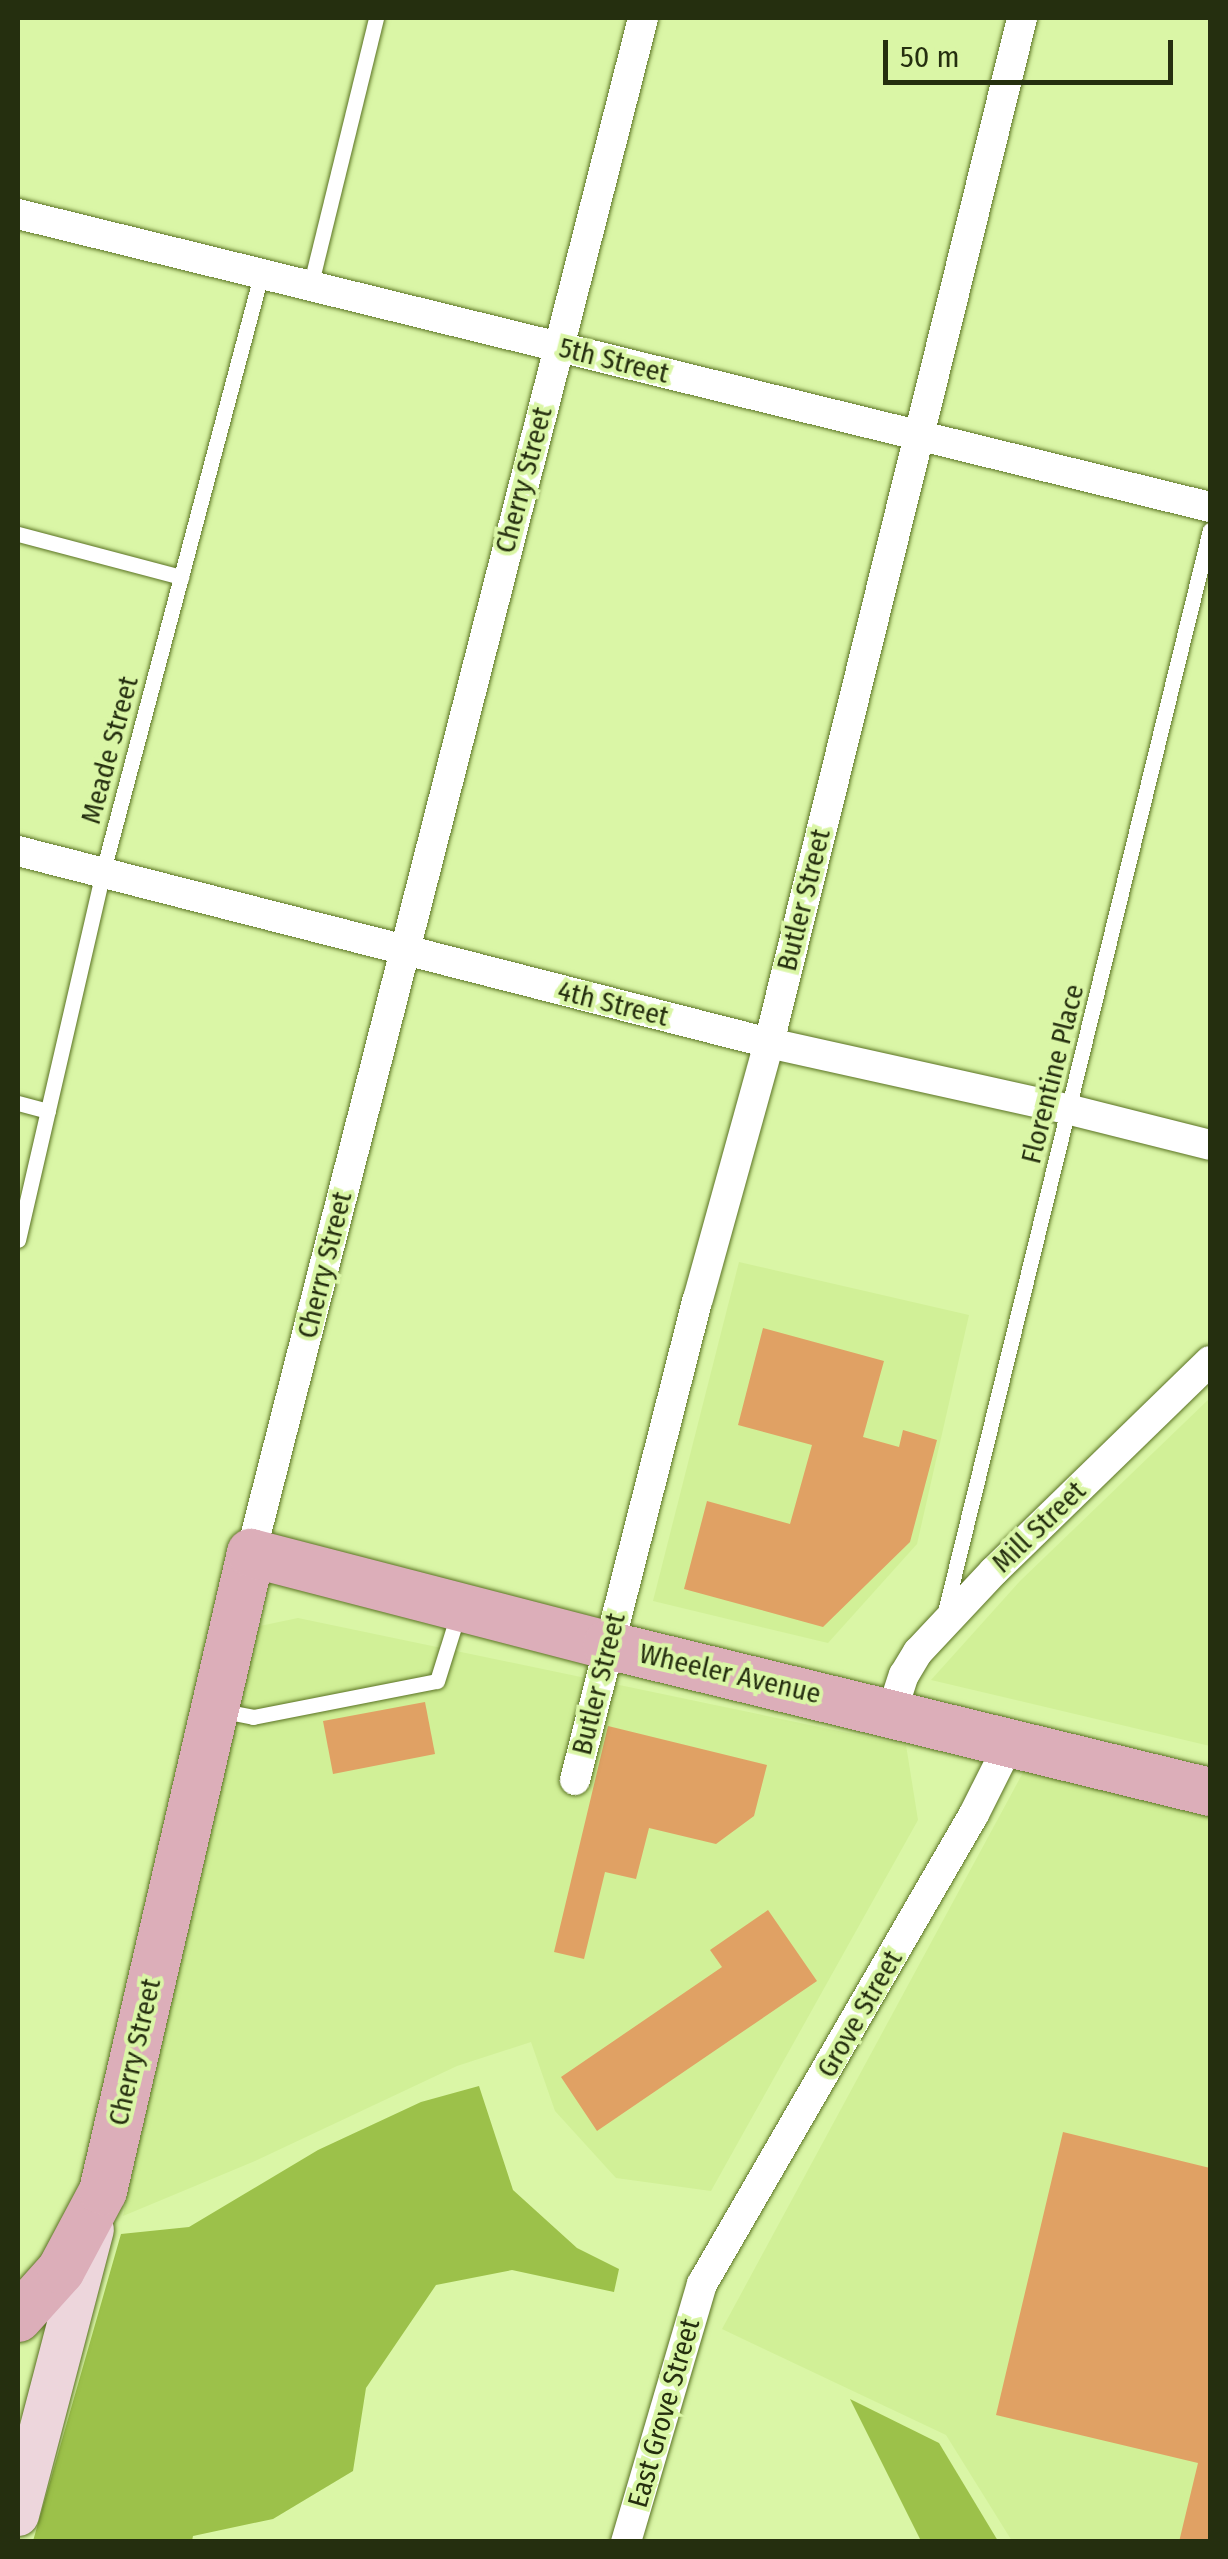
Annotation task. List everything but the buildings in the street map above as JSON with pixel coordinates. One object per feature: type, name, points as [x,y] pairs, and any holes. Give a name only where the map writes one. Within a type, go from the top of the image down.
[{"type":"main road","name":"Wheeler Avenue","points":[[251,1552],[607,1645],[1206,1786]]},
{"type":"main road","name":"Cherry Street","points":[[18,2515],[103,2191],[251,1552]]},
{"type":"main road","points":[[18,2318],[61,2270],[103,2191]]},
{"type":"street","name":"Cherry Street","points":[[251,1552],[643,18]]},
{"type":"street","name":"Butler Street","points":[[575,1780],[607,1645],[769,1043],[1022,18]]},
{"type":"street","name":"5th Street","points":[[18,214],[1210,506]]},
{"type":"street","name":"4th Street","points":[[18,851],[769,1043],[1070,1110],[1210,1146]]},
{"type":"street","name":"Mill Street","points":[[892,1711],[904,1674],[940,1629],[994,1571],[1210,1361]]},
{"type":"street","name":"Grove Street","points":[[702,2284],[974,1814],[1010,1740]]},
{"type":"street","name":"East Grove Street","points":[[626,2542],[702,2284]]},
{"type":"lane","points":[[310,287],[376,18]]},
{"type":"lane","name":"Meade Street","points":[[18,1240],[103,872],[260,275]]},
{"type":"lane","name":"Florentine Place","points":[[940,1629],[1210,530]]},
{"type":"lane","points":[[18,534],[181,577]]},
{"type":"lane","points":[[18,1103],[48,1111]]},
{"type":"lane","points":[[215,1709],[253,1717],[437,1680],[461,1607]]},
{"type":"shaded area","points":[[739,1262],[969,1315],[917,1544],[828,1643],[653,1601]]},
{"type":"shaded area","points":[[1210,1398],[1210,1746],[931,1680],[1020,1581]]},
{"type":"shaded area","points":[[298,1618],[906,1745],[918,1820],[711,2191],[616,2178],[555,2111],[531,2042],[457,2066],[255,2161],[123,2216],[255,1627]]},
{"type":"shaded area","points":[[1026,1767],[1210,1810],[1210,2541],[1012,2541],[946,2435],[722,2329]]},
{"type":"shaded area","points":[[479,2086],[513,2190],[577,2248],[619,2269],[614,2292],[512,2270],[436,2285],[366,2388],[353,2471],[273,2519],[193,2536],[192,2541],[33,2541],[121,2234],[189,2227],[318,2150],[421,2102]]},
{"type":"shaded area","points":[[850,2399],[939,2443],[998,2541],[921,2541]]}]
